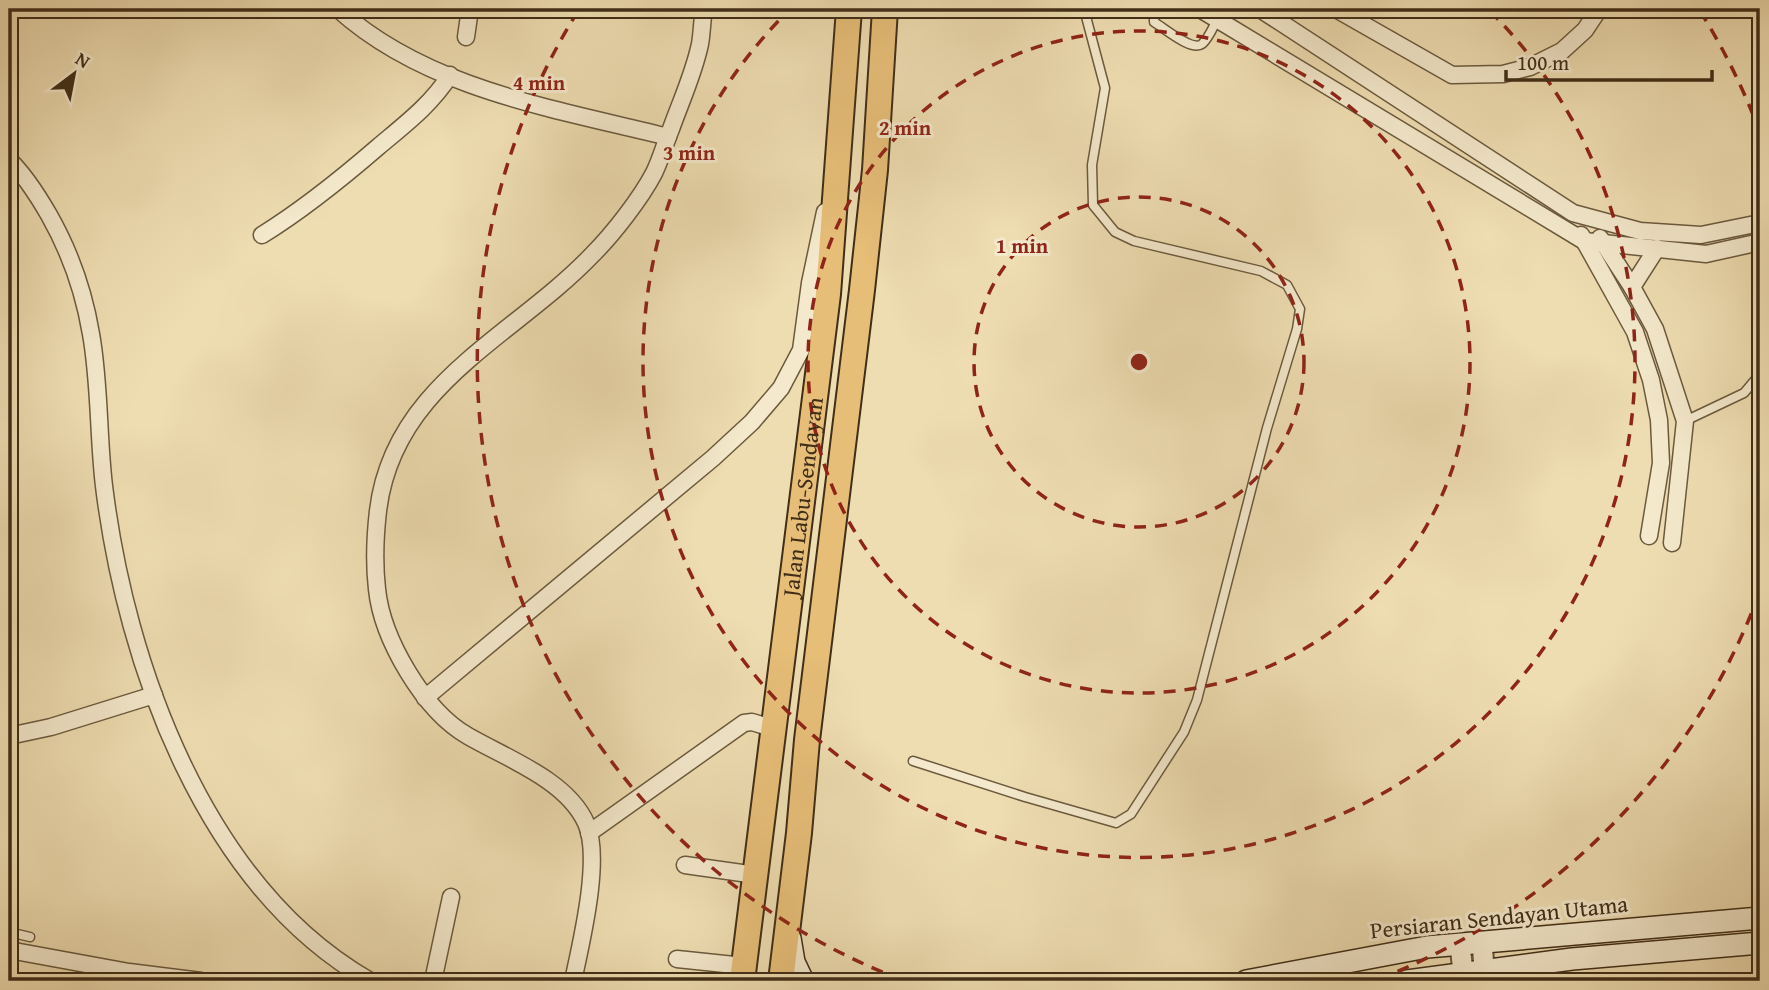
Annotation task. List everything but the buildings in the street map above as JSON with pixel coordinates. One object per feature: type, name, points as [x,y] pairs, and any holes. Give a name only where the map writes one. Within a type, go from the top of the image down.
[{"type":"main road","name":"Jalan Labu-Sendayan","points":[[743,973],[828,294],[849,9]]},
{"type":"main road","name":"Jalan Labu-Sendayan","points":[[781,981],[807,740],[862,290],[874,170],[885,9]]},
{"type":"main road","name":"Persiaran Sendayan Utama","points":[[1253,980],[1427,947],[1760,918]]},
{"type":"main road","points":[[788,926],[794,962],[803,981]]},
{"type":"main road","points":[[1417,980],[1474,977],[1584,957],[1760,943]]},
{"type":"main road","points":[[1511,981],[1529,965]]},
{"type":"street","points":[[338,9],[364,32],[450,75],[508,97],[668,137]]},
{"type":"street","points":[[466,37],[470,9]]},
{"type":"street","points":[[573,981],[591,883],[589,833],[585,821],[572,802],[530,768],[456,729],[425,698],[405,668],[377,592],[375,546],[378,508],[387,464],[409,426],[436,389],[594,254],[654,174],[700,44],[704,9]]},
{"type":"street","points":[[1200,9],[1221,14],[1290,64],[1584,242],[1706,254],[1760,242]]},
{"type":"street","points":[[1260,9],[1573,213],[1640,231],[1701,234],[1760,223]]},
{"type":"street","points":[[1336,9],[1452,75],[1503,74],[1530,68],[1562,51],[1585,30],[1599,9]]},
{"type":"street","points":[[1290,64],[1287,54],[1289,45],[1295,40],[1307,38]]},
{"type":"street","points":[[262,235],[298,213],[384,143],[438,94],[450,75]]},
{"type":"street","points":[[9,160],[40,200],[62,239],[82,291],[92,335],[103,482],[111,539],[125,599],[154,695],[182,766],[209,815],[282,913],[311,941],[349,970],[370,981]]},
{"type":"street","points":[[425,698],[713,458],[752,422],[781,388],[800,350],[823,216],[827,208],[835,202]]},
{"type":"street","points":[[1573,213],[1584,242],[1635,332],[1651,380],[1659,420],[1661,463],[1649,536]]},
{"type":"street","points":[[1591,219],[1602,243],[1632,287],[1655,329],[1685,421],[1672,543]]},
{"type":"street","points":[[1632,287],[1657,248]]},
{"type":"street","points":[[9,736],[51,727],[154,695]]},
{"type":"street","points":[[589,833],[744,723],[752,722],[775,729]]},
{"type":"street","points":[[685,865],[756,874]]},
{"type":"street","points":[[433,981],[451,897]]},
{"type":"street","points":[[1474,977],[1482,942]]},
{"type":"street","points":[[1460,945],[1474,977]]},
{"type":"street","points":[[9,950],[129,972],[201,981]]},
{"type":"street","points":[[677,959],[743,973]]},
{"type":"lane","points":[[914,761],[1116,823],[1131,814],[1184,732],[1197,700],[1267,428],[1297,329],[1300,309],[1287,285],[1261,271],[1134,242],[1115,232],[1093,205],[1092,165],[1105,88],[1084,9]]},
{"type":"lane","points":[[1154,9],[1154,22],[1188,45],[1197,46],[1202,44],[1221,14]]},
{"type":"lane","points":[[1685,421],[1744,393],[1760,374]]},
{"type":"lane","points":[[9,932],[30,937]]}]
